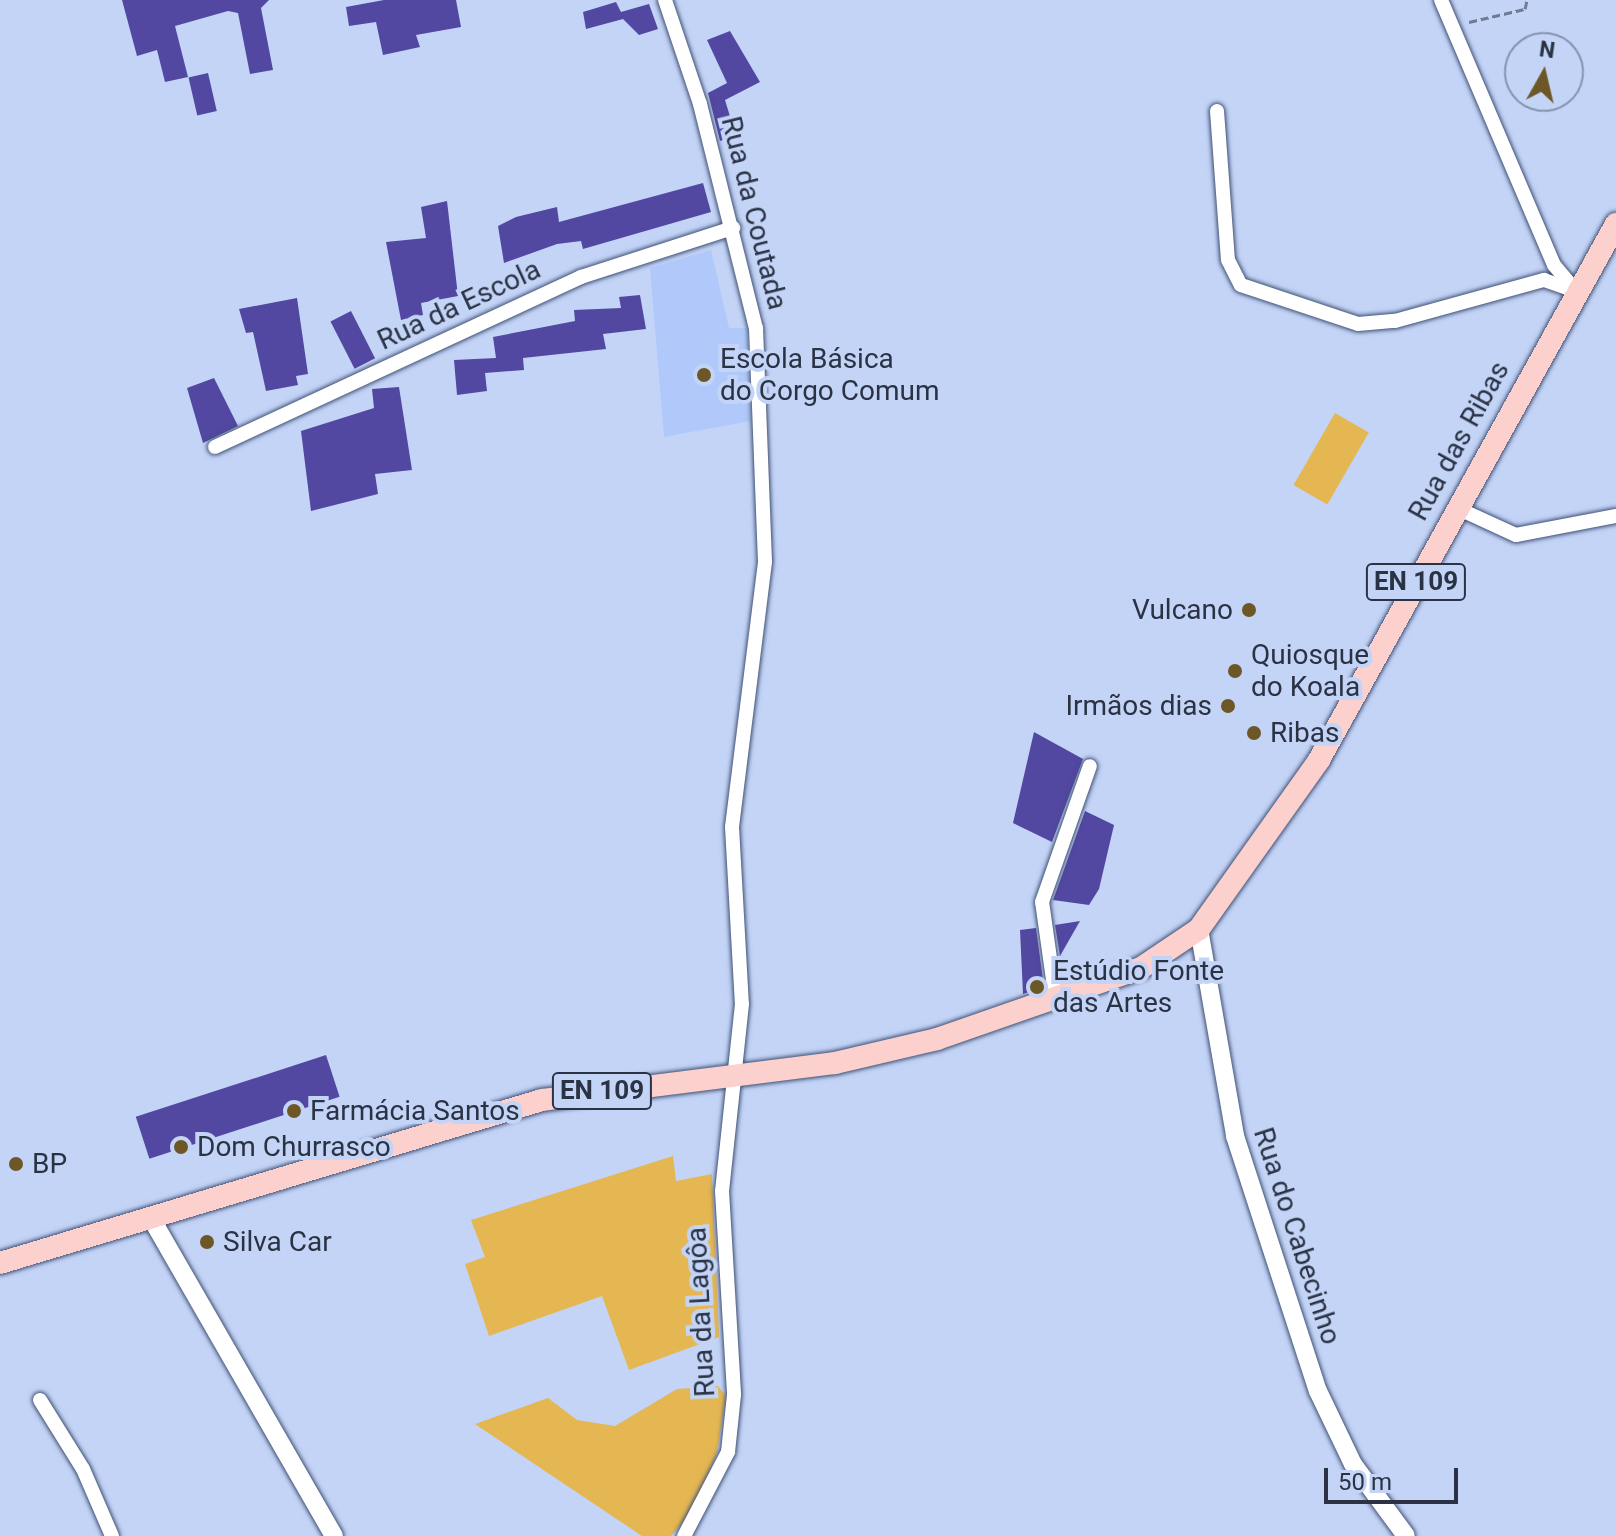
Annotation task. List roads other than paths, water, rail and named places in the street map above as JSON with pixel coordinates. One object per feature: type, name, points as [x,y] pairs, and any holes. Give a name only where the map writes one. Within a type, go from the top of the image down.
[{"type":"main road","name":"Rua das Ribas","points":[[1199,929],[1319,760],[1576,291],[1616,224]]},
{"type":"main road","name":"EN 109","points":[[0,1263],[542,1100],[737,1076],[937,1039],[1056,1001],[1141,968],[1199,929]]},
{"type":"street","name":"Rua da Coutada","points":[[665,0],[733,228],[756,328],[765,562],[732,827],[742,1004],[737,1076]]},
{"type":"street","points":[[1441,0],[1554,265],[1576,291]]},
{"type":"street","points":[[1217,111],[1228,260],[1241,285],[1358,324],[1395,321],[1544,280],[1576,291]]},
{"type":"street","name":"Rua da Escola","points":[[215,447],[581,277],[733,228]]},
{"type":"street","points":[[1457,508],[1516,535],[1616,516]]},
{"type":"street","points":[[1056,1001],[1042,902],[1090,766]]},
{"type":"street","name":"Rua do Cabecinho","points":[[1199,929],[1235,1136],[1318,1391],[1353,1464],[1406,1536]]},
{"type":"street","name":"Rua da Lagôa","points":[[684,1536],[706,1507],[728,1452],[734,1395],[722,1191],[737,1076]]},
{"type":"street","points":[[150,1216],[334,1536]]},
{"type":"street","points":[[40,1400],[112,1536]]},
{"type":"place","name":"Escola Básica do Corgo Comum","points":[[704,375]]},
{"type":"place","name":"Vulcano","points":[[1249,610]]},
{"type":"place","name":"Quiosque do Koala","points":[[1235,671]]},
{"type":"place","name":"Irmãos dias","points":[[1228,706]]},
{"type":"place","name":"Ribas","points":[[1254,733]]},
{"type":"place","name":"Estúdio Fonte das Artes","points":[[1037,987]]},
{"type":"place","name":"Farmácia Santos","points":[[294,1111]]},
{"type":"place","name":"Dom Churrasco","points":[[181,1147]]},
{"type":"place","name":"BP","points":[[16,1164]]},
{"type":"place","name":"Silva Car","points":[[207,1242]]}]
